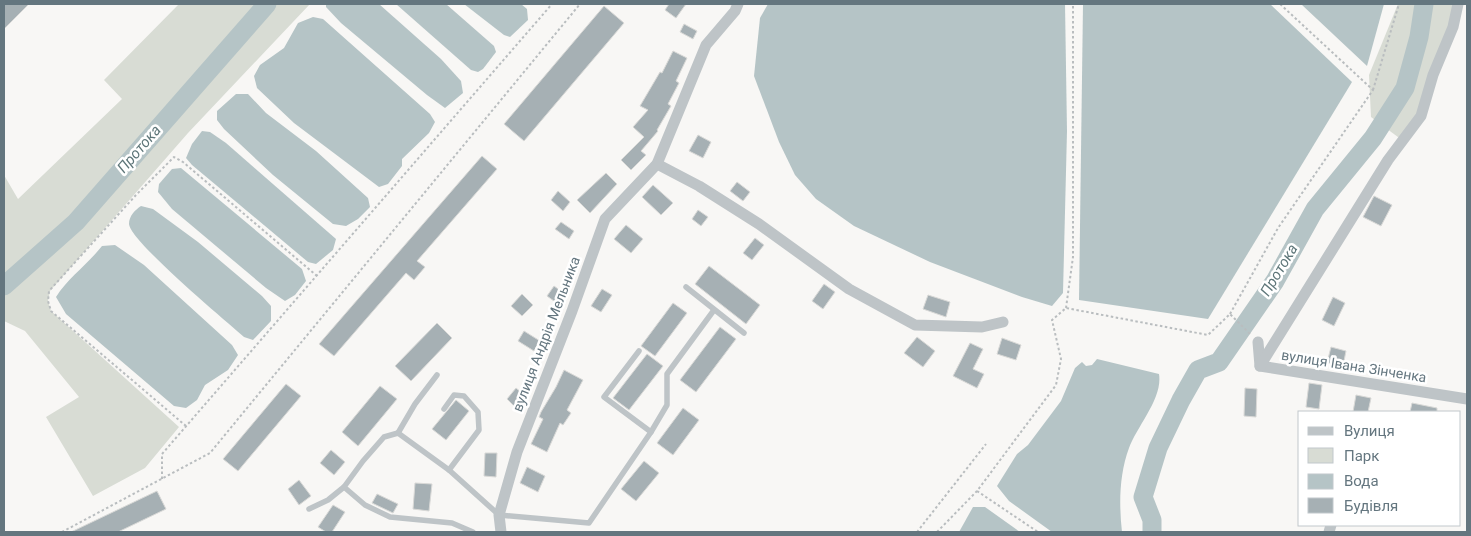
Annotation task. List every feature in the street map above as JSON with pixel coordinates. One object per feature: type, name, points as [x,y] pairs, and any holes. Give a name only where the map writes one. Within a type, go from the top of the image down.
[{"type":"street","name":"вулиця Андрія Мельника","points":[[501,532],[499,515],[517,452],[572,311],[605,219],[657,164],[706,45],[735,11],[738,4]]},
{"type":"street","points":[[1260,366],[1383,168],[1421,116],[1433,75],[1453,27],[1458,4]]},
{"type":"street","points":[[657,164],[699,186],[759,224],[849,289],[915,325],[982,327],[1003,322]]},
{"type":"street","name":"вулиця Івана Зінченка","points":[[1258,342],[1260,366],[1467,399]]},
{"type":"lane","points":[[686,287],[744,333]]},
{"type":"lane","points":[[398,433],[449,470],[499,515],[589,523],[651,432],[667,405],[667,374],[714,310]]},
{"type":"lane","points":[[639,351],[604,397],[651,432]]},
{"type":"lane","points":[[309,509],[328,500],[344,487],[362,461],[384,437],[398,433],[415,404],[437,375]]},
{"type":"lane","points":[[444,409],[454,395],[464,396],[478,412],[479,430],[449,470]]},
{"type":"lane","points":[[344,487],[365,505],[390,517],[452,523],[473,532]]},
{"type":"path","points":[[162,479],[162,454],[552,4]]},
{"type":"path","points":[[62,532],[210,453],[580,4]]},
{"type":"path","points":[[937,532],[977,491],[1056,385],[1060,359],[1052,320],[1066,308],[1073,257],[1073,4]]},
{"type":"path","points":[[1280,4],[1373,90]]},
{"type":"path","points":[[1066,308],[1208,335],[1230,314],[1278,228],[1373,90],[1399,4]]},
{"type":"path","points":[[186,426],[51,311],[48,302],[50,291],[69,269],[136,195],[174,158],[183,162],[318,276]]},
{"type":"path","points":[[1230,314],[1258,342]]},
{"type":"path","points":[[917,532],[986,444]]},
{"type":"path","points":[[977,491],[1038,532]]},
{"type":"green space","points":[[179,4],[310,4],[188,133],[50,291],[48,301],[51,311],[179,427],[145,468],[93,496],[46,417],[79,397],[25,331],[4,321],[4,175],[18,199],[122,99],[104,80]]},
{"type":"green space","points":[[1398,4],[1458,4],[1421,116],[1402,140],[1371,117],[1369,75]]},
{"type":"water","points":[[326,4],[379,4],[441,59],[461,81],[463,93],[445,108],[341,23],[326,7]]},
{"type":"water","points":[[396,4],[446,4],[494,46],[496,52],[483,69],[478,72],[471,70]]},
{"type":"water","points":[[464,4],[521,4],[527,9],[528,20],[510,37],[504,35]]},
{"type":"water","points":[[768,4],[1065,4],[1067,131],[1063,293],[1052,306],[1022,297],[930,262],[854,226],[816,199],[795,175],[779,142],[754,76],[760,18]]},
{"type":"water","points":[[1083,4],[1270,4],[1352,82],[1208,319],[1079,300]]},
{"type":"water","points":[[1301,4],[1384,4],[1367,66]]},
{"type":"water","points":[[313,17],[323,19],[430,114],[435,122],[429,133],[402,159],[402,166],[388,184],[379,187],[294,123],[257,88],[254,76],[260,65],[284,48],[298,23]]},
{"type":"water","points":[[236,94],[248,94],[266,113],[316,151],[368,198],[370,207],[358,219],[346,226],[333,224],[273,175],[224,129],[217,120],[217,111]]},
{"type":"water","points":[[202,131],[210,132],[226,143],[336,239],[333,250],[316,264],[308,262],[192,165],[186,158],[192,144]]},
{"type":"water","points":[[181,168],[302,269],[306,281],[295,295],[285,301],[266,288],[172,209],[158,192],[159,184],[172,169]]},
{"type":"water","points":[[141,206],[153,209],[198,242],[262,296],[271,306],[271,321],[253,340],[244,337],[200,299],[161,263],[133,233],[129,221]]},
{"type":"water","points":[[115,245],[144,265],[232,345],[238,355],[228,370],[205,385],[197,400],[186,408],[174,406],[66,314],[56,297],[102,246]]},
{"type":"water","points":[[1097,359],[1159,374],[1157,393],[1133,439],[1123,469],[1120,511],[1122,532],[1052,532],[1009,501],[997,486],[1017,454],[1028,445],[1061,401],[1075,368],[1082,362],[1086,366],[1092,365]]},
{"type":"water","points":[[973,507],[985,507],[1020,532],[959,532]]},
{"type":"building","points":[[4,4],[29,4],[4,29]]},
{"type":"building","points":[[669,4],[686,4],[676,18],[665,10]]},
{"type":"building","points":[[604,6],[624,23],[524,141],[504,124]]},
{"type":"building","points":[[684,24],[697,31],[693,39],[680,32]]},
{"type":"building","points":[[673,51],[687,58],[676,81],[679,83],[668,104],[671,106],[658,131],[641,151],[646,155],[631,170],[621,160],[644,137],[633,127],[648,110],[640,106],[660,72],[662,73]]},
{"type":"building","points":[[698,135],[711,142],[703,158],[689,151]]},
{"type":"building","points":[[482,156],[497,169],[417,261],[425,267],[414,280],[406,273],[334,356],[319,344]]},
{"type":"building","points":[[606,173],[617,184],[590,213],[577,200]]},
{"type":"building","points":[[737,182],[750,192],[743,201],[730,191]]},
{"type":"building","points":[[653,185],[673,203],[661,215],[642,197]]},
{"type":"building","points":[[558,191],[570,202],[563,211],[551,200]]},
{"type":"building","points":[[1374,196],[1392,205],[1381,226],[1363,217]]},
{"type":"building","points":[[698,210],[708,217],[701,226],[692,219]]},
{"type":"building","points":[[561,222],[574,231],[569,239],[555,229]]},
{"type":"building","points":[[626,225],[643,239],[631,253],[614,239]]},
{"type":"building","points":[[755,238],[764,245],[752,260],[743,253]]},
{"type":"building","points":[[709,266],[760,305],[746,324],[695,284]]},
{"type":"building","points":[[824,284],[835,292],[823,309],[812,301]]},
{"type":"building","points":[[554,286],[565,294],[558,304],[547,296]]},
{"type":"building","points":[[602,289],[612,295],[601,312],[591,306]]},
{"type":"building","points":[[522,294],[533,305],[522,316],[511,306]]},
{"type":"building","points":[[928,295],[950,302],[946,317],[923,309]]},
{"type":"building","points":[[1333,297],[1345,303],[1334,326],[1322,320]]},
{"type":"building","points":[[673,303],[687,313],[655,356],[641,346]]},
{"type":"building","points":[[437,323],[452,338],[411,381],[395,366]]},
{"type":"building","points":[[720,327],[736,339],[696,392],[680,380]]},
{"type":"building","points":[[524,331],[540,341],[534,351],[518,341]]},
{"type":"building","points":[[917,337],[935,351],[923,367],[904,353]]},
{"type":"building","points":[[1002,338],[1021,345],[1016,360],[997,354]]},
{"type":"building","points":[[970,343],[983,349],[973,369],[984,374],[977,388],[953,376]]},
{"type":"building","points":[[1331,347],[1346,351],[1343,366],[1327,363]]},
{"type":"building","points":[[647,354],[663,366],[629,410],[613,398]]},
{"type":"building","points":[[564,370],[583,380],[567,410],[571,413],[563,425],[560,423],[547,452],[531,444],[543,419],[539,417],[541,412]]},
{"type":"building","points":[[1309,383],[1322,385],[1319,409],[1306,407]]},
{"type":"building","points":[[286,384],[301,396],[238,471],[223,459]]},
{"type":"building","points":[[380,386],[397,399],[358,446],[342,432]]},
{"type":"building","points":[[516,388],[528,398],[518,410],[507,399]]},
{"type":"building","points":[[1245,388],[1257,389],[1256,417],[1244,416]]},
{"type":"building","points":[[1356,395],[1371,398],[1368,411],[1353,411]]},
{"type":"building","points":[[456,400],[469,411],[446,440],[432,429]]},
{"type":"building","points":[[1412,403],[1437,408],[1437,411],[1410,411]]},
{"type":"building","points":[[683,408],[699,420],[673,455],[657,443]]},
{"type":"building","points":[[331,450],[345,462],[334,475],[320,463]]},
{"type":"building","points":[[485,453],[497,453],[496,477],[484,476]]},
{"type":"building","points":[[644,461],[659,473],[636,501],[621,489]]},
{"type":"building","points":[[527,467],[545,476],[538,492],[520,483]]},
{"type":"building","points":[[299,480],[311,496],[299,505],[288,489]]},
{"type":"building","points":[[415,483],[432,484],[429,511],[413,509]]},
{"type":"building","points":[[157,491],[166,509],[118,532],[71,532]]},
{"type":"building","points":[[377,494],[398,504],[393,513],[372,503]]},
{"type":"building","points":[[333,505],[345,512],[332,532],[326,532],[318,527]]},
{"type":"waterway","name":"Протока","points":[[4,286],[76,222],[267,4]]},
{"type":"waterway","name":"Протока","points":[[1152,532],[1152,520],[1143,497],[1158,448],[1181,400],[1198,370],[1219,362],[1275,281],[1315,209],[1373,138],[1405,88],[1419,37],[1424,4]]}]
